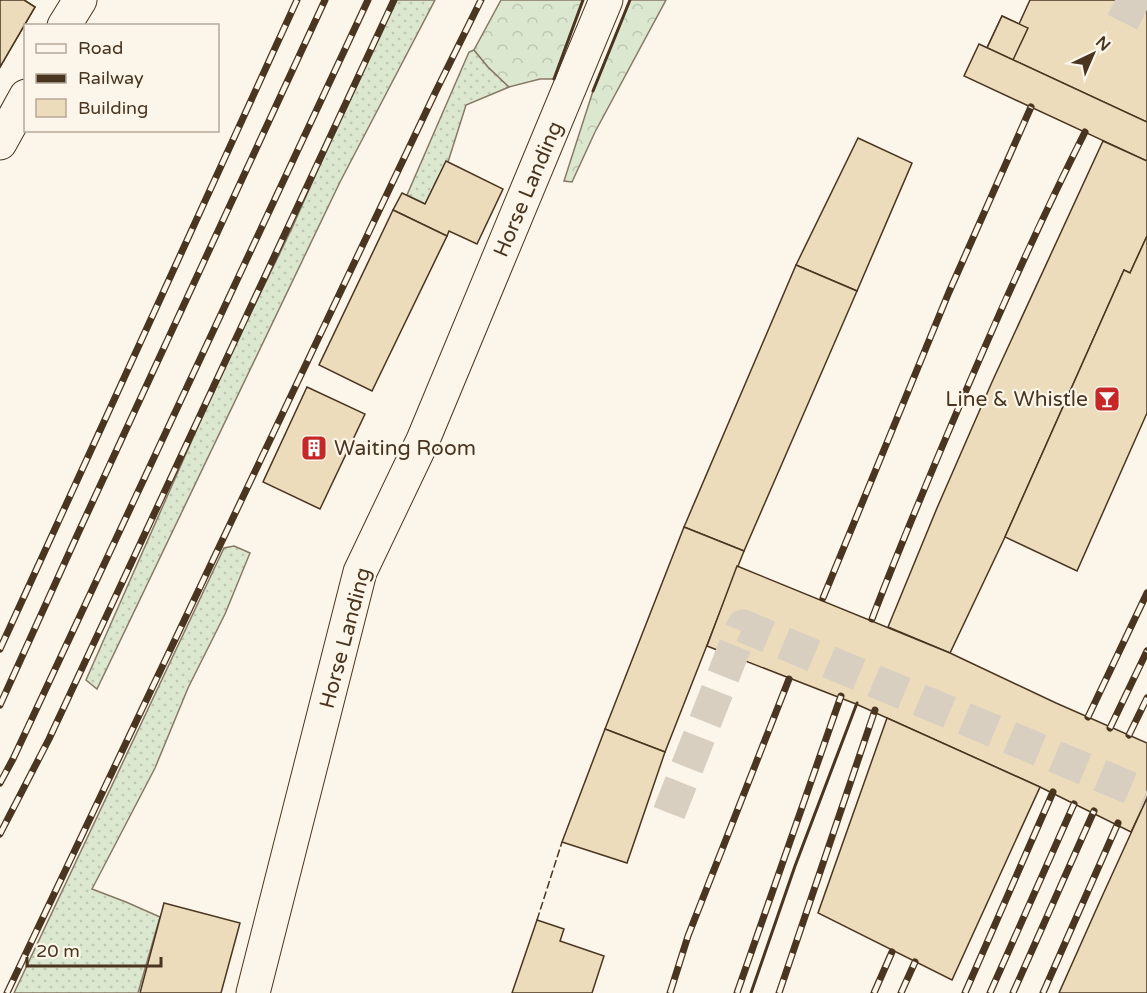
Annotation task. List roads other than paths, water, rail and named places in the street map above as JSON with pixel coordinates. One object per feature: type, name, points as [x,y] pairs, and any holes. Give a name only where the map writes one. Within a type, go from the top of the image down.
[{"type":"lane","points":[[65,24],[80,0]]},
{"type":"lane","name":"Horse Landing","points":[[253,993],[360,572],[423,440],[606,0]]},
{"type":"lane","points":[[0,144],[24,100]]},
{"type":"tunnel","points":[[1115,0],[1147,16]]},
{"type":"tunnel","points":[[669,813],[743,626],[1147,795]]},
{"type":"railway","points":[[0,649],[297,0]]},
{"type":"railway","points":[[0,705],[325,0]]},
{"type":"railway","points":[[0,783],[368,0]]},
{"type":"railway","points":[[0,834],[49,739],[394,0]]},
{"type":"railway","points":[[7,993],[481,0]]},
{"type":"railway","points":[[823,598],[949,292],[1031,107]]},
{"type":"railway","points":[[872,619],[993,327],[1085,132]]},
{"type":"railway","points":[[1088,717],[1147,593]]},
{"type":"railway","points":[[1110,728],[1147,651]]},
{"type":"railway","points":[[670,993],[688,936],[789,679]]},
{"type":"railway","points":[[737,993],[841,696]]},
{"type":"railway","points":[[1129,735],[1147,698]]},
{"type":"railway","points":[[779,993],[875,710]]},
{"type":"railway","points":[[965,993],[1053,792]]},
{"type":"railway","points":[[990,993],[1074,804]]},
{"type":"railway","points":[[1013,993],[1094,811]]},
{"type":"railway","points":[[1043,993],[1118,823]]},
{"type":"railway","points":[[874,993],[892,952]]},
{"type":"railway","points":[[901,993],[915,962]]},
{"type":"place","name":"Line & Whistle","points":[[1107,399]]},
{"type":"place","name":"Waiting Room","points":[[314,448]]}]
